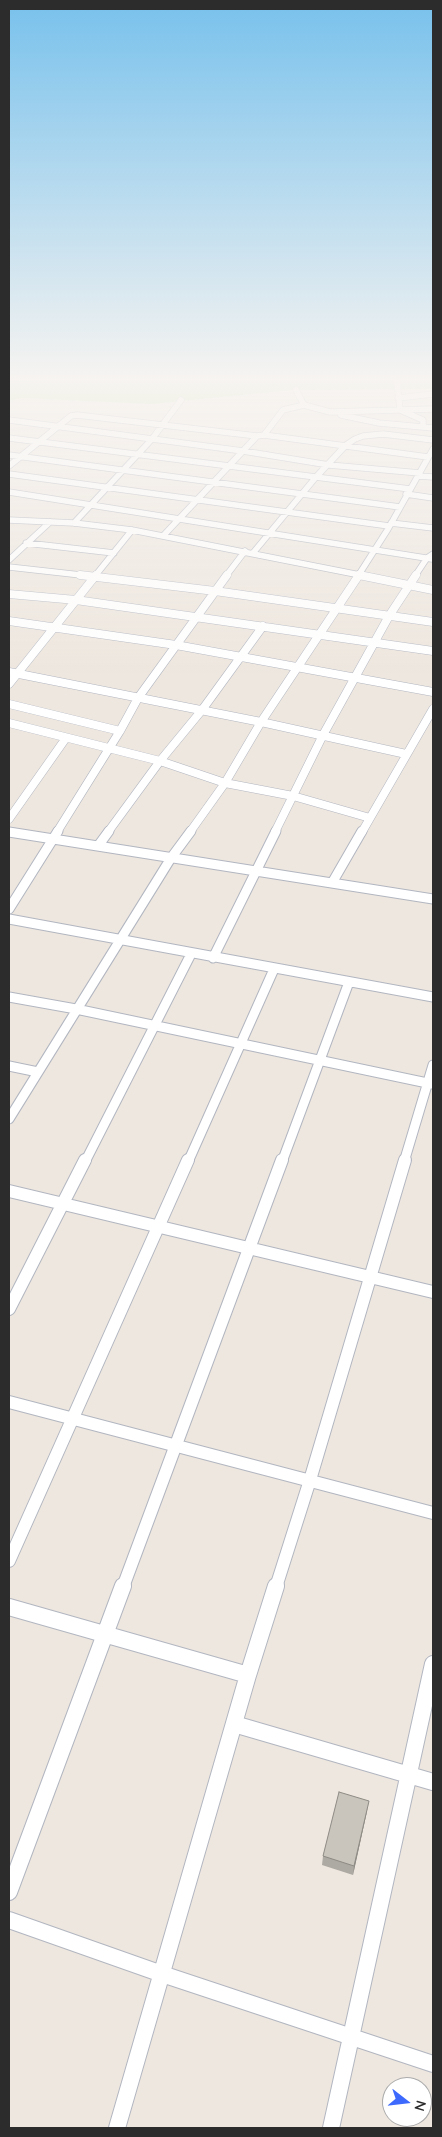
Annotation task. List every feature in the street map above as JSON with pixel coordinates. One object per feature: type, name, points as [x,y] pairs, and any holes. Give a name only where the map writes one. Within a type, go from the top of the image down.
[{"type":"street","points":[[35,478],[287,512],[433,528]]},
{"type":"street","points":[[74,523],[116,478]]},
{"type":"street","points":[[182,478],[400,507]]},
{"type":"street","points":[[163,536],[218,478]]},
{"type":"street","points":[[9,910],[120,731],[138,698],[196,616],[215,590],[269,533],[315,478]]},
{"type":"street","points":[[321,478],[408,491],[433,498]]},
{"type":"street","points":[[9,1119],[118,940],[171,858],[225,783],[261,722],[300,666],[359,574],[417,478]]},
{"type":"street","points":[[9,492],[374,550],[431,557]]},
{"type":"street","points":[[9,520],[74,523],[132,530],[433,590]]},
{"type":"street","points":[[9,560],[50,522]]},
{"type":"street","points":[[9,684],[13,672],[76,600],[132,530]]},
{"type":"street","points":[[26,544],[114,553]]},
{"type":"street","points":[[213,958],[323,735],[374,641],[408,585],[431,557]]},
{"type":"street","points":[[9,566],[215,590],[433,622]]},
{"type":"street","points":[[9,594],[76,600],[196,616],[433,651]]},
{"type":"street","points":[[9,621],[176,645],[300,666],[433,692]]},
{"type":"street","points":[[98,846],[160,761],[202,710],[263,626]]},
{"type":"street","points":[[13,672],[261,722],[406,754]]},
{"type":"street","points":[[9,704],[120,731]]},
{"type":"street","points":[[332,883],[433,709]]},
{"type":"street","points":[[9,723],[160,761],[225,783],[293,796],[370,818]]},
{"type":"street","points":[[9,819],[66,738]]},
{"type":"street","points":[[9,832],[433,899]]},
{"type":"street","points":[[9,919],[433,998]]},
{"type":"street","points":[[9,1309],[191,954]]},
{"type":"street","points":[[9,1561],[274,969]]},
{"type":"street","points":[[9,1892],[349,982]]},
{"type":"street","points":[[9,997],[76,1009],[431,1084]]},
{"type":"street","points":[[117,2128],[248,1675],[310,1480],[370,1276],[431,1084],[433,1065]]},
{"type":"street","points":[[9,1066],[38,1072]]},
{"type":"street","points":[[9,1191],[433,1292]]},
{"type":"street","points":[[9,1402],[433,1513]]},
{"type":"street","points":[[9,1607],[248,1675]]},
{"type":"street","points":[[331,2128],[433,1664]]},
{"type":"street","points":[[234,1724],[433,1782]]},
{"type":"street","points":[[9,1920],[162,1974],[433,2064]]},
{"type":"building","points":[[339,1792],[369,1801],[354,1866],[323,1856]]}]
